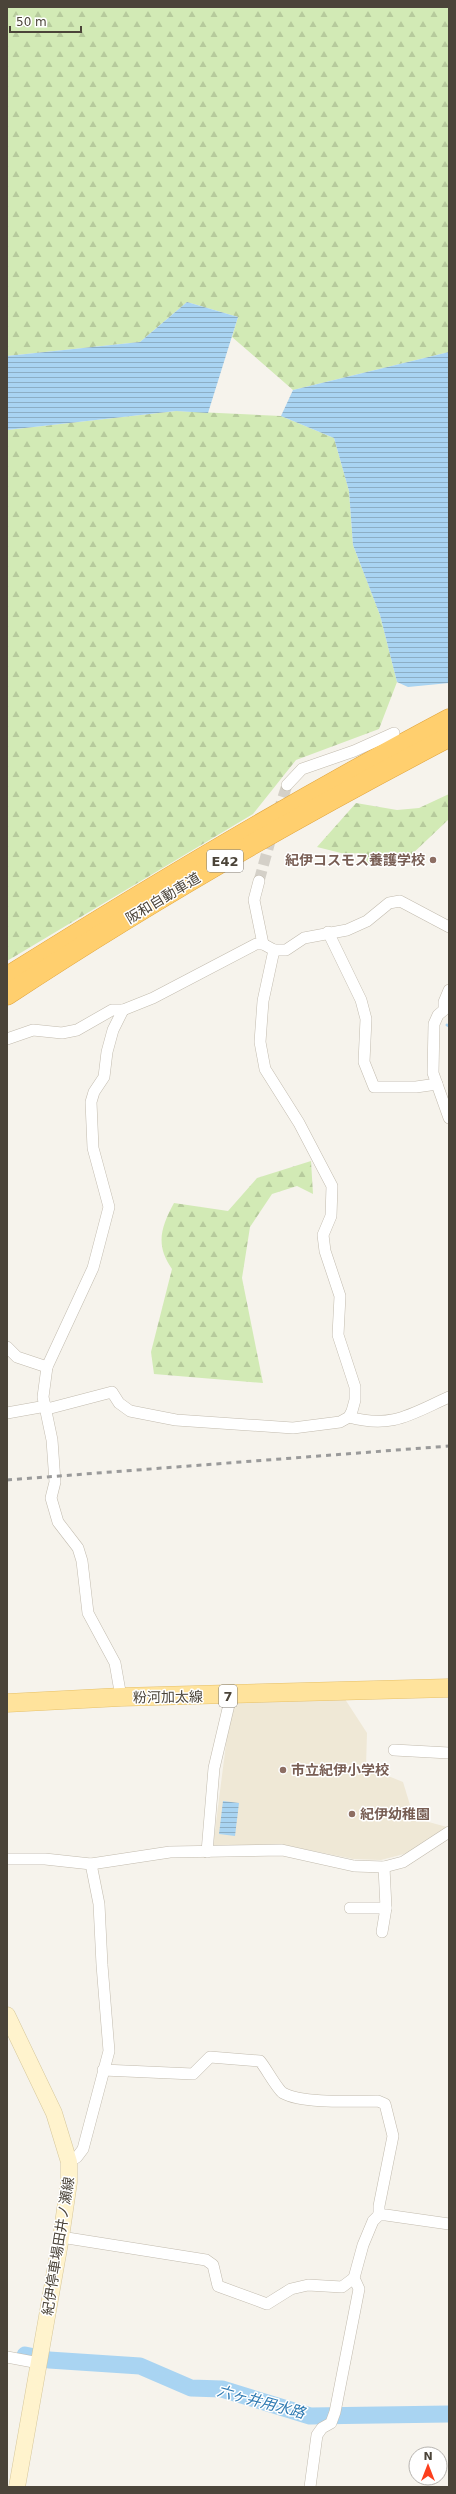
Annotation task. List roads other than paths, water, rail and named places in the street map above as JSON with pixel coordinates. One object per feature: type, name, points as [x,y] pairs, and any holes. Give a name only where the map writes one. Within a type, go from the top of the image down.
[{"type":"highway","name":"阪和自動車道","points":[[7,977],[226,842],[449,719]]},
{"type":"highway","name":"阪和自動車道","points":[[7,995],[132,916],[231,858],[449,737]]},
{"type":"main road","name":"粉河加太線","points":[[7,1703],[121,1697],[231,1696],[449,1688]]},
{"type":"main road","name":"紀伊停車場田井ノ瀬線","points":[[7,2015],[54,2113],[69,2162],[69,2182],[61,2236],[17,2487]]},
{"type":"street","points":[[287,785],[302,769],[354,752],[394,733]]},
{"type":"street","points":[[259,880],[254,900],[263,944]]},
{"type":"street","points":[[7,1039],[33,1030],[62,1033],[77,1030],[112,1010],[123,1010],[154,998],[256,944],[263,944],[274,950],[286,950],[304,938],[328,932],[347,930],[367,921],[389,903],[400,901],[449,927]]},
{"type":"street","points":[[328,932],[361,1000],[366,1019],[364,1062],[374,1087],[416,1087],[437,1084]]},
{"type":"street","points":[[7,1413],[46,1408],[112,1392],[119,1403],[130,1411],[176,1420],[293,1428],[340,1422],[349,1417],[355,1400],[355,1387],[338,1335],[340,1296],[325,1251],[323,1236],[331,1216],[332,1186],[299,1123],[265,1069],[260,1042],[263,1002],[274,950]]},
{"type":"street","points":[[449,990],[444,1002],[448,1012],[438,1015],[434,1024],[433,1073],[449,1118]]},
{"type":"street","points":[[121,1697],[115,1663],[88,1613],[80,1555],[58,1522],[51,1498],[55,1482],[46,1408],[43,1397],[47,1367],[93,1268],[104,1234],[109,1207],[93,1148],[91,1102],[94,1092],[104,1078],[107,1052],[113,1030],[123,1010]]},
{"type":"street","points":[[7,1347],[17,1357],[47,1367]]},
{"type":"street","points":[[349,1417],[366,1422],[397,1421],[449,1397]]},
{"type":"street","points":[[207,1852],[214,1768],[231,1696]]},
{"type":"street","points":[[394,1750],[449,1753]]},
{"type":"street","points":[[7,1859],[45,1859],[91,1864],[170,1852],[282,1850],[354,1866],[384,1867],[403,1862],[449,1832]]},
{"type":"street","points":[[69,2162],[77,2157],[83,2149],[109,2051],[102,1966],[99,1904],[91,1864]]},
{"type":"street","points":[[382,1932],[386,1908],[384,1867]]},
{"type":"street","points":[[350,1908],[386,1908]]},
{"type":"street","points":[[61,2236],[206,2260],[213,2265],[218,2286],[267,2304],[292,2289],[308,2285],[342,2287],[354,2278],[373,2221],[379,2215],[379,2206],[394,2136],[385,2104],[378,2101],[312,2100],[288,2095],[282,2092],[260,2061],[210,2058],[193,2074],[103,2070]]},
{"type":"street","points":[[379,2215],[449,2224]]},
{"type":"street","points":[[310,2487],[317,2435],[322,2428],[331,2423],[334,2415],[359,2289],[354,2278]]},
{"type":"street","points":[[7,2357],[39,2359]]},
{"type":"water","points":[[187,302],[238,317],[208,413],[176,411],[7,430],[7,356],[140,342]]},
{"type":"water","points":[[449,352],[449,683],[408,687],[397,682],[380,615],[353,545],[349,491],[334,438],[281,416],[293,390]]},
{"type":"water","points":[[223,1801],[239,1803],[235,1836],[219,1834]]},
{"type":"waterway","name":"六ヶ井用水路","points":[[25,2355],[49,2360],[140,2366],[191,2388],[222,2389],[310,2416],[449,2414]]},
{"type":"tunnel","points":[[278,813],[287,785]]},
{"type":"tunnel","points":[[259,881],[272,834]]},
{"type":"railway","points":[[7,1480],[449,1446]]},
{"type":"place","name":"紀伊コスモス養護学校","points":[[433,860]]},
{"type":"place","name":"市立紀伊小学校","points":[[283,1770]]},
{"type":"place","name":"紀伊幼稚園","points":[[352,1814]]}]
